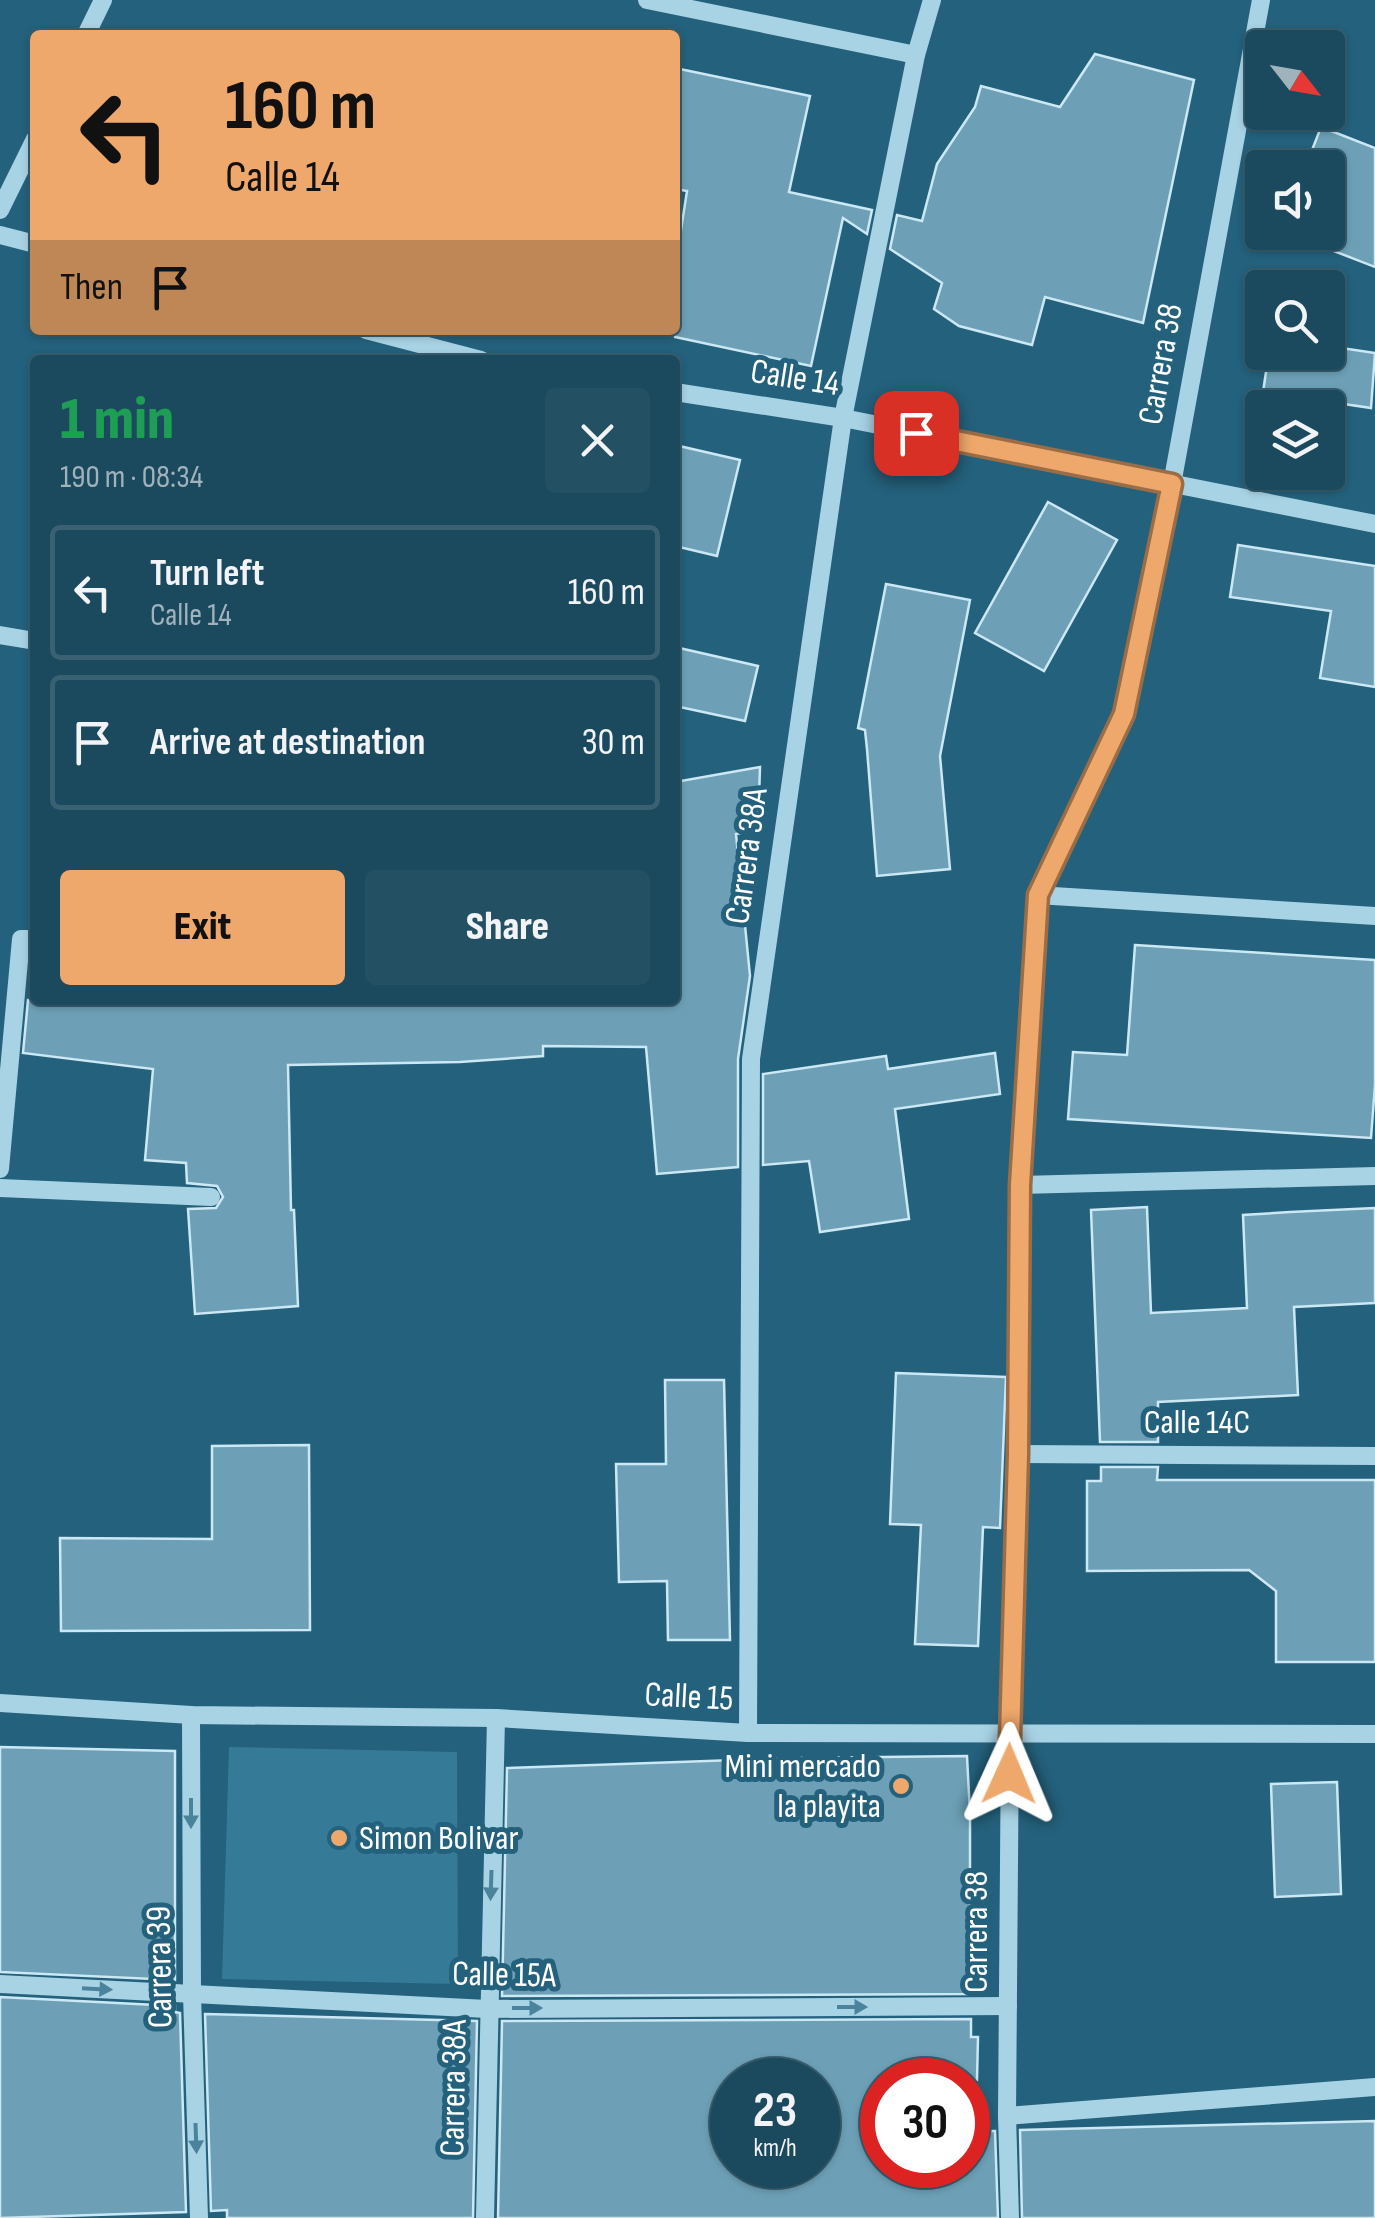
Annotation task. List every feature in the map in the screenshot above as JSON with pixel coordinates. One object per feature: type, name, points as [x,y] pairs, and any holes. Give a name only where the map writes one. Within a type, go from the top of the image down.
[{"type":"street","points":[[88,30],[103,0]]},
{"type":"street","points":[[647,0],[916,55]]},
{"type":"street","name":"Carrera 38A","points":[[748,1732],[751,1059],[843,418],[916,55],[932,0]]},
{"type":"street","name":"Carrera 38","points":[[1010,2218],[1010,1735],[1020,1185],[1038,895],[1124,714],[1172,484],[1261,0]]},
{"type":"street","points":[[0,210],[30,149]]},
{"type":"street","points":[[0,235],[30,243]]},
{"type":"street","points":[[385,335],[463,355]]},
{"type":"street","name":"Calle 14","points":[[680,393],[843,418],[1375,524]]},
{"type":"street","points":[[0,635],[30,640]]},
{"type":"street","points":[[1038,895],[1375,916]]},
{"type":"street","points":[[0,1169],[20,939],[30,939]]},
{"type":"street","points":[[1020,1185],[1375,1176]]},
{"type":"street","points":[[0,1188],[211,1197]]},
{"type":"street","name":"Calle 14C","points":[[1018,1454],[1375,1456]]},
{"type":"street","name":"Calle 15","points":[[0,1703],[191,1716],[496,1718],[748,1732],[1375,1734]]},
{"type":"street","name":"Carrera 39","points":[[191,1716],[192,1994],[199,2218]]},
{"type":"street","name":"Carrera 38A","points":[[484,2218],[496,1718]]},
{"type":"street","name":"Calle 15A","points":[[0,1984],[487,2008],[1008,2006]]},
{"type":"street","points":[[1007,2116],[1375,2087]]},
{"type":"shaded area","points":[[229,1747],[457,1752],[458,1984],[222,1979]]},
{"type":"building","points":[[1095,54],[1194,80],[1143,323],[1045,297],[1032,345],[959,326],[934,309],[942,283],[890,249],[897,215],[922,221],[937,164],[975,107],[981,86],[1060,107]]},
{"type":"building","points":[[680,69],[810,96],[789,192],[872,210],[867,234],[843,218],[811,366],[675,337],[680,335],[680,236],[687,191],[680,190]]},
{"type":"building","points":[[1320,130],[1375,148],[1375,267],[1331,250],[1345,250],[1345,150],[1312,150]]},
{"type":"building","points":[[1345,349],[1375,353],[1371,408],[1345,404],[1345,390],[1263,390],[1266,370],[1345,370]]},
{"type":"building","points":[[680,446],[740,460],[717,556],[680,547]]},
{"type":"building","points":[[1048,502],[1117,540],[1044,671],[975,633]]},
{"type":"building","points":[[1238,545],[1375,566],[1375,687],[1320,678],[1331,611],[1230,597]]},
{"type":"building","points":[[886,584],[970,600],[940,756],[950,869],[877,876],[865,730],[858,728]]},
{"type":"building","points":[[680,648],[758,666],[745,721],[680,707]]},
{"type":"building","points":[[760,767],[758,830],[736,834],[750,976],[738,1059],[738,1167],[657,1174],[646,1047],[543,1046],[543,1056],[460,1062],[288,1065],[291,1210],[298,1306],[195,1314],[188,1209],[216,1208],[223,1197],[217,1186],[187,1183],[186,1163],[145,1160],[153,1069],[23,1053],[28,1000],[30,1005],[680,1005],[680,781]]},
{"type":"building","points":[[1135,945],[1375,960],[1371,1138],[1068,1119],[1073,1052],[1127,1055]]},
{"type":"building","points":[[995,1053],[1000,1094],[895,1109],[909,1219],[820,1232],[809,1161],[763,1165],[763,1074],[886,1056],[888,1069]]},
{"type":"building","points":[[1147,1207],[1151,1313],[1247,1308],[1243,1215],[1375,1208],[1375,1303],[1294,1307],[1298,1395],[1158,1402],[1158,1442],[1100,1442],[1091,1210]]},
{"type":"building","points":[[896,1373],[1006,1377],[1000,1528],[983,1527],[978,1646],[915,1644],[921,1525],[890,1524]]},
{"type":"building","points":[[665,1380],[724,1380],[730,1640],[668,1640],[667,1581],[619,1582],[616,1464],[666,1464]]},
{"type":"building","points":[[309,1445],[310,1630],[61,1631],[60,1538],[212,1539],[212,1446]]},
{"type":"building","points":[[1101,1467],[1158,1467],[1157,1480],[1375,1480],[1375,1662],[1276,1662],[1276,1591],[1249,1570],[1087,1571],[1087,1481],[1101,1481]]},
{"type":"building","points":[[0,1747],[175,1751],[175,1980],[0,1972]]},
{"type":"building","points":[[967,1756],[970,1994],[502,1996],[507,1768]]},
{"type":"building","points":[[1337,1782],[1341,1894],[1275,1897],[1271,1784]]},
{"type":"building","points":[[0,1997],[175,2006],[175,2012],[180,2013],[186,2212],[0,2218]]},
{"type":"building","points":[[205,2014],[477,2021],[473,2218],[227,2218],[227,2210],[211,2211]]},
{"type":"building","points":[[971,2019],[971,2037],[978,2037],[978,2058],[860,2058],[860,2188],[990,2188],[990,2131],[995,2131],[998,2218],[498,2218],[502,2021]]},
{"type":"building","points":[[1375,2121],[1375,2218],[1022,2218],[1020,2130]]},
{"type":"place","name":"Mini mercado la playita","points":[[901,1786]]},
{"type":"place","name":"Simon Bolivar","points":[[339,1838]]},
{"type":"route","points":[[916,433],[1172,484],[1124,714],[1038,895],[1020,1185],[1018,1454],[1009,1774]]}]
